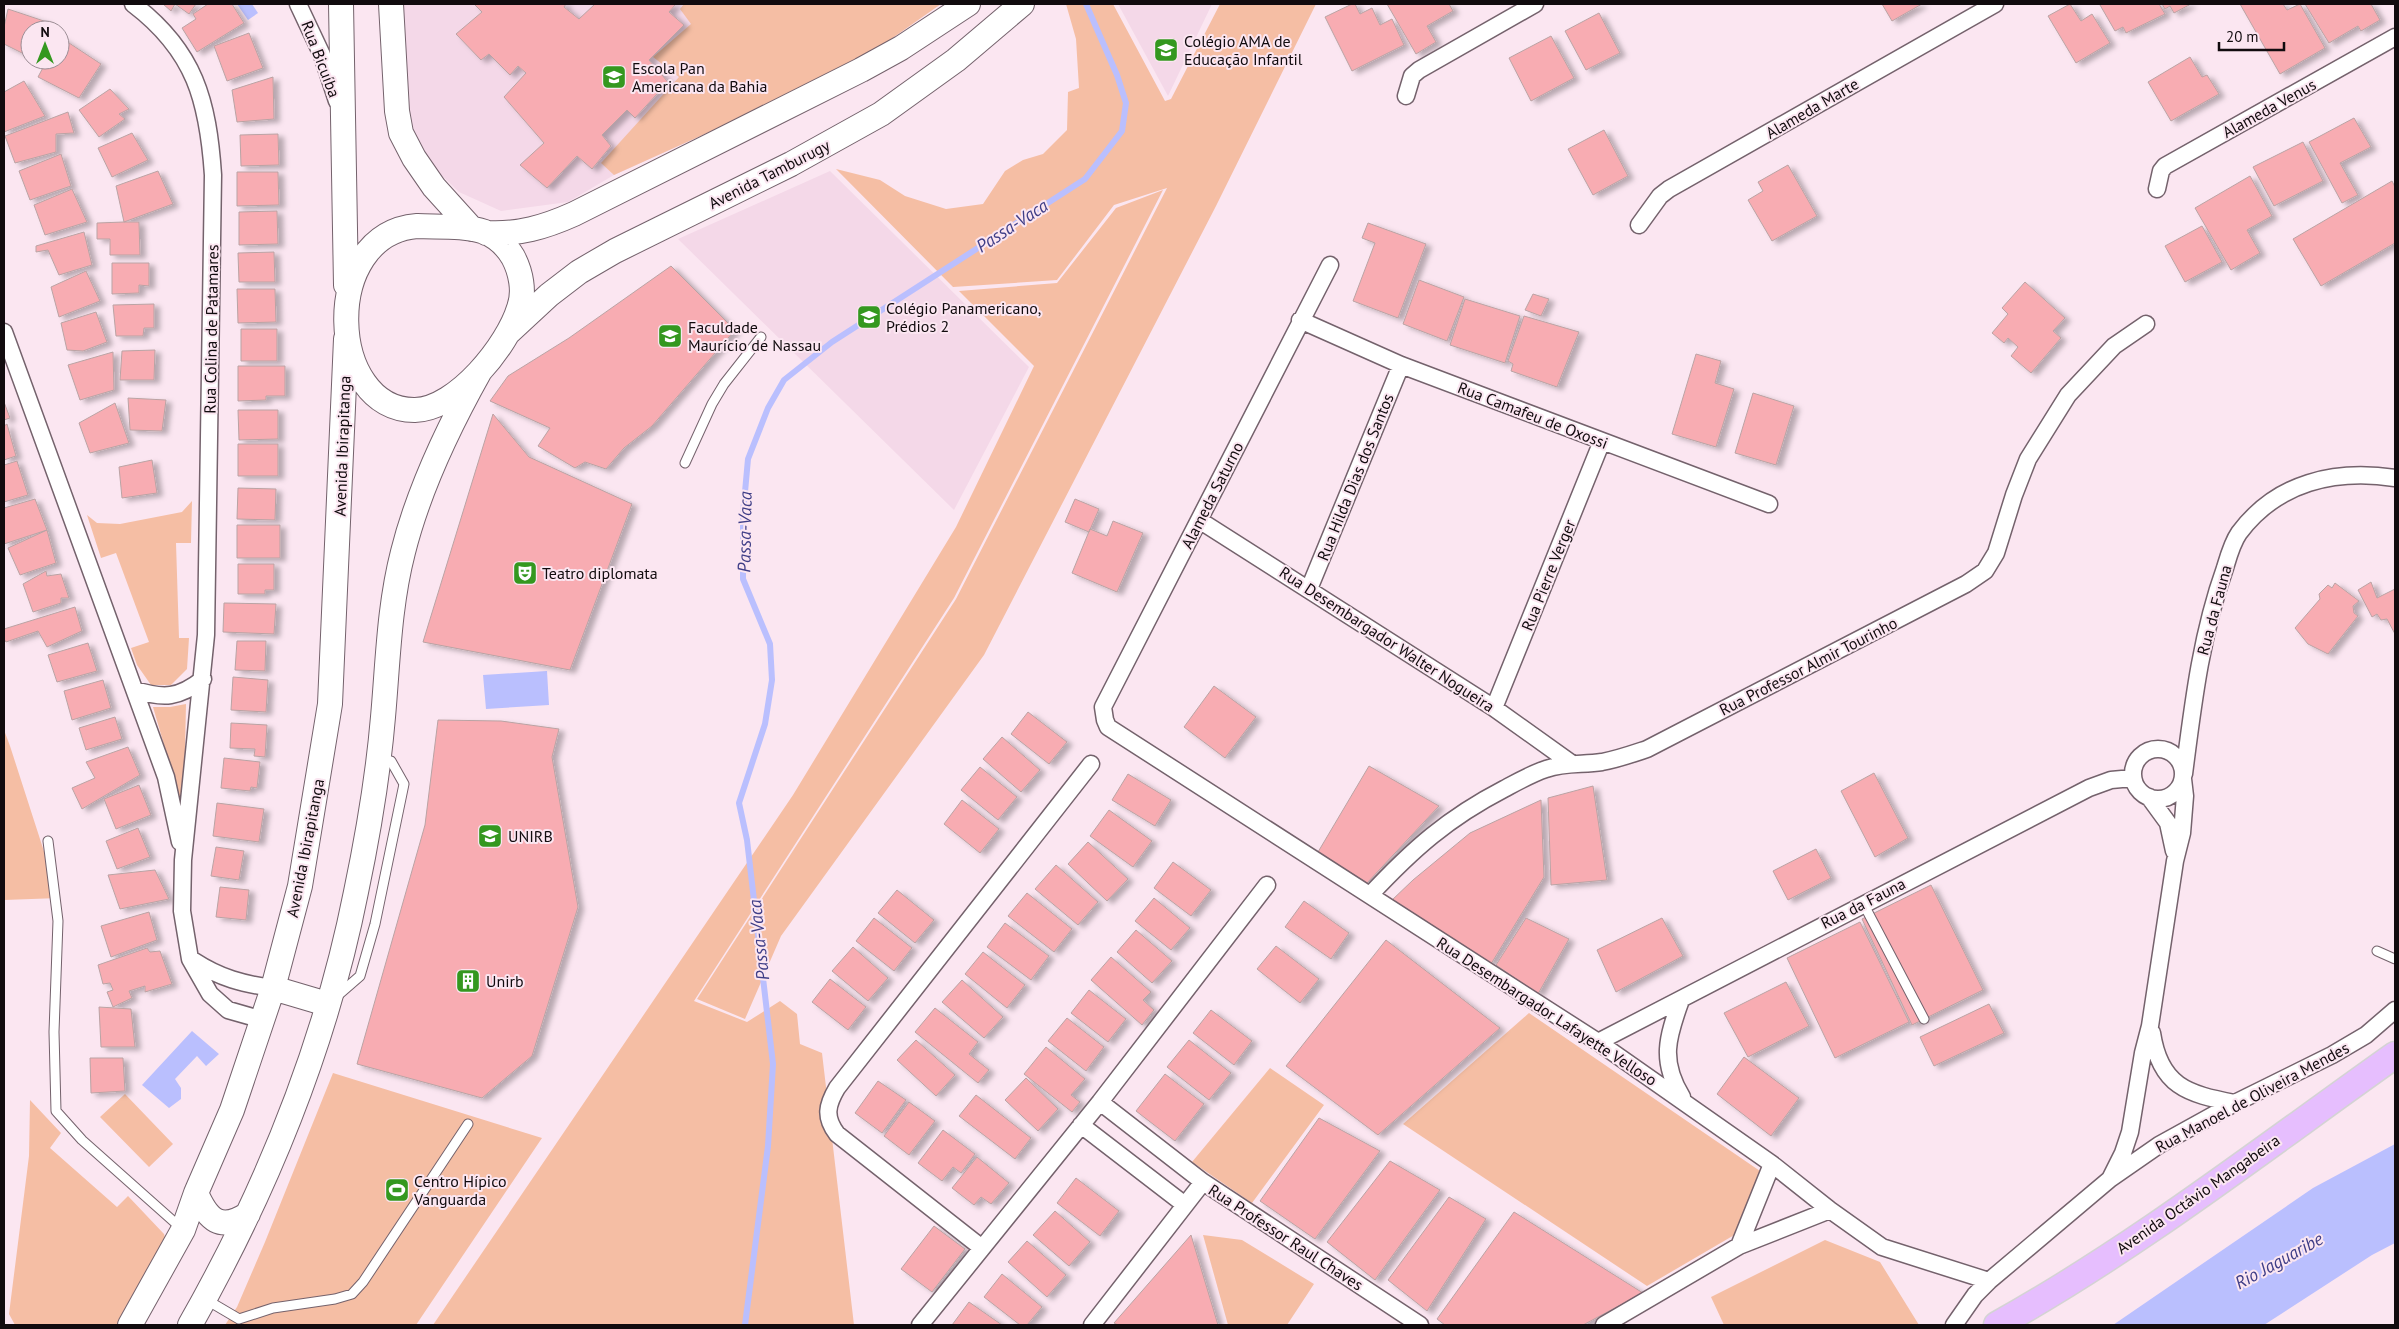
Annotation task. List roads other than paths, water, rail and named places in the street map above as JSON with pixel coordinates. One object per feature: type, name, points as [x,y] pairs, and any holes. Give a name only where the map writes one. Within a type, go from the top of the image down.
[{"type":"main road","points":[[341,4],[347,305]]},
{"type":"main road","points":[[190,1325],[248,1214],[283,1132],[327,1004],[356,892],[378,759],[389,627],[403,552],[417,506],[452,420],[480,371],[508,333],[520,308],[522,293],[520,278],[510,252],[498,240],[479,231],[434,187],[414,158],[401,133],[397,111],[391,4]]},
{"type":"main road","points":[[347,305],[360,261],[371,247],[386,234],[399,228],[417,226],[504,234],[528,230],[574,214],[860,70],[901,48],[968,4]]},
{"type":"main road","name":"Avenida Tamburugy","points":[[508,333],[549,295],[579,272],[615,251],[791,164],[881,114],[956,60],[1022,4]]},
{"type":"main road","name":"Avenida Ibirapitanga","points":[[130,1325],[183,1230],[196,1193],[232,1110],[273,988],[300,886],[330,704],[347,305]]},
{"type":"main road","points":[[346,340],[357,369],[366,384],[379,398],[400,408],[416,410],[437,405],[452,396],[480,371]]},
{"type":"main road","points":[[273,988],[327,1004]]},
{"type":"main road","name":"Avenida Octávio Mangabeira","points":[[1997,1325],[2044,1299],[2101,1262],[2395,1055]]},
{"type":"main road","points":[[196,1193],[206,1213],[222,1223],[236,1222],[248,1214]]},
{"type":"street","name":"Rua Colina de Patamares","points":[[133,4],[153,19],[180,52],[192,74],[204,103],[210,133],[213,174],[206,635],[183,860],[182,911],[190,958],[210,994],[228,1010],[263,1020]]},
{"type":"street","name":"Rua Bicuíba","points":[[298,4],[322,55],[342,116]]},
{"type":"street","points":[[1406,96],[1412,76],[1418,70],[1535,4]]},
{"type":"street","name":"Alameda Marte","points":[[1639,225],[1660,196],[1669,189],[1996,4]]},
{"type":"street","name":"Alameda Venus","points":[[2157,189],[2161,171],[2165,166],[2395,37]]},
{"type":"street","name":"Alameda Saturno","points":[[1108,727],[1104,720],[1103,707],[1200,520],[1300,320],[1330,265]]},
{"type":"street","name":"Rua Camafeu de Oxossi","points":[[1300,320],[1401,365],[1769,504]]},
{"type":"street","name":"Rua Professor Almir Tourinho","points":[[1370,895],[1402,861],[1436,830],[1476,803],[1545,769],[1572,763],[1601,762],[1647,749],[1966,584],[1984,571],[1996,553],[2010,505],[2028,459],[2068,395],[2114,346],[2146,324]]},
{"type":"street","name":"Rua Colina de Patamares","points":[[4,332],[166,777],[174,806],[183,860]]},
{"type":"street","name":"Rua Hilda Dias dos Santos","points":[[1309,589],[1401,365]]},
{"type":"street","name":"Rua Pierre Verger","points":[[1494,708],[1602,441]]},
{"type":"street","name":"Rua da Fauna","points":[[2175,861],[2182,833],[2185,796],[2183,776],[2197,674],[2216,593],[2238,535],[2258,512],[2285,492],[2312,481],[2344,475],[2376,475],[2395,478]]},
{"type":"street","name":"Rua Desembargador Walter Nogueira","points":[[1200,520],[1494,708],[1572,763]]},
{"type":"street","points":[[135,690],[150,695],[178,695],[190,690],[203,679]]},
{"type":"street","name":"Rua Desembargador Lafayette Velloso","points":[[1108,727],[1598,1042],[1772,1164],[1830,1210],[1882,1247],[1990,1281]]},
{"type":"street","points":[[2110,1179],[2123,1153],[2130,1132],[2143,1053],[2150,1026],[2175,861],[2168,823],[2149,797],[2141,792],[2133,778],[2135,762],[2144,752],[2152,749],[2170,751],[2177,757],[2183,776],[2174,793],[2166,798],[2149,797]]},
{"type":"street","points":[[982,1248],[837,1134],[830,1125],[827,1114],[828,1103],[837,1088],[1091,764]]},
{"type":"street","name":"Rua da Fauna","points":[[1598,1042],[1863,903],[2089,788],[2112,780],[2133,778]]},
{"type":"street","points":[[920,1325],[1100,1102],[1267,885]]},
{"type":"street","points":[[190,958],[213,973],[240,983],[273,988]]},
{"type":"street","points":[[1681,1000],[1672,1023],[1667,1062],[1672,1080],[1685,1102]]},
{"type":"street","name":"Rua Manoel de Oliveira Mendes","points":[[1954,1325],[1975,1295],[2110,1179],[2159,1145],[2234,1103],[2332,1055],[2366,1035],[2395,1010]]},
{"type":"street","points":[[2150,1026],[2154,1052],[2164,1069],[2175,1082],[2190,1093],[2234,1103]]},
{"type":"street","points":[[1100,1102],[1203,1182]]},
{"type":"street","points":[[1081,1125],[1185,1205]]},
{"type":"street","points":[[1739,1246],[1772,1164]]},
{"type":"street","name":"Rua Professor Raul Chaves","points":[[1092,1325],[1203,1182],[1420,1325]]},
{"type":"street","points":[[1604,1325],[1739,1246],[1830,1210]]},
{"type":"lane","points":[[392,27],[402,4]]},
{"type":"lane","points":[[686,463],[712,404],[724,384],[761,337]]},
{"type":"lane","points":[[48,841],[58,921],[54,1032],[56,1111],[82,1140],[183,1230]]},
{"type":"lane","points":[[1863,903],[1924,1019]]},
{"type":"lane","points":[[2377,951],[2395,959]]},
{"type":"lane","points":[[239,1319],[273,1308],[335,1299],[352,1294],[363,1282],[468,1124]]},
{"type":"lane","points":[[205,1299],[249,1325]]},
{"type":"water","points":[[237,4],[252,4],[258,13],[248,20]]},
{"type":"water","points":[[547,671],[549,705],[486,709],[483,675]]},
{"type":"water","points":[[192,1031],[219,1054],[206,1066],[197,1056],[175,1079],[181,1088],[181,1099],[169,1108],[142,1085]]},
{"type":"water","name":"Rio Jaguaribe","points":[[2395,1144],[2395,1243],[2372,1255],[2264,1325],[2113,1325],[2313,1188]]},
{"type":"waterway","name":"Passa-Vaca","points":[[745,1325],[768,1146],[773,1064],[747,840],[739,803],[765,724],[772,680],[770,644],[743,579],[743,514],[748,459],[768,408],[784,380],[832,342],[1085,179],[1122,131],[1126,103],[1117,75],[1086,4]]},
{"type":"place","name":"Colégio AMA de Educação Infantil","points":[[1166,50]]},
{"type":"place","name":"Escola Pan Americana da Bahia","points":[[614,77]]},
{"type":"place","name":"Colégio Panamericano, Prédios 2","points":[[869,317]]},
{"type":"place","name":"Faculdade Maurício de Nassau","points":[[670,336]]},
{"type":"place","name":"Teatro diplomata","points":[[525,573]]},
{"type":"place","name":"UNIRB","points":[[490,836]]},
{"type":"place","name":"Unirb","points":[[468,981]]},
{"type":"place","name":"Centro Hípico Vanguarda","points":[[397,1190]]}]
